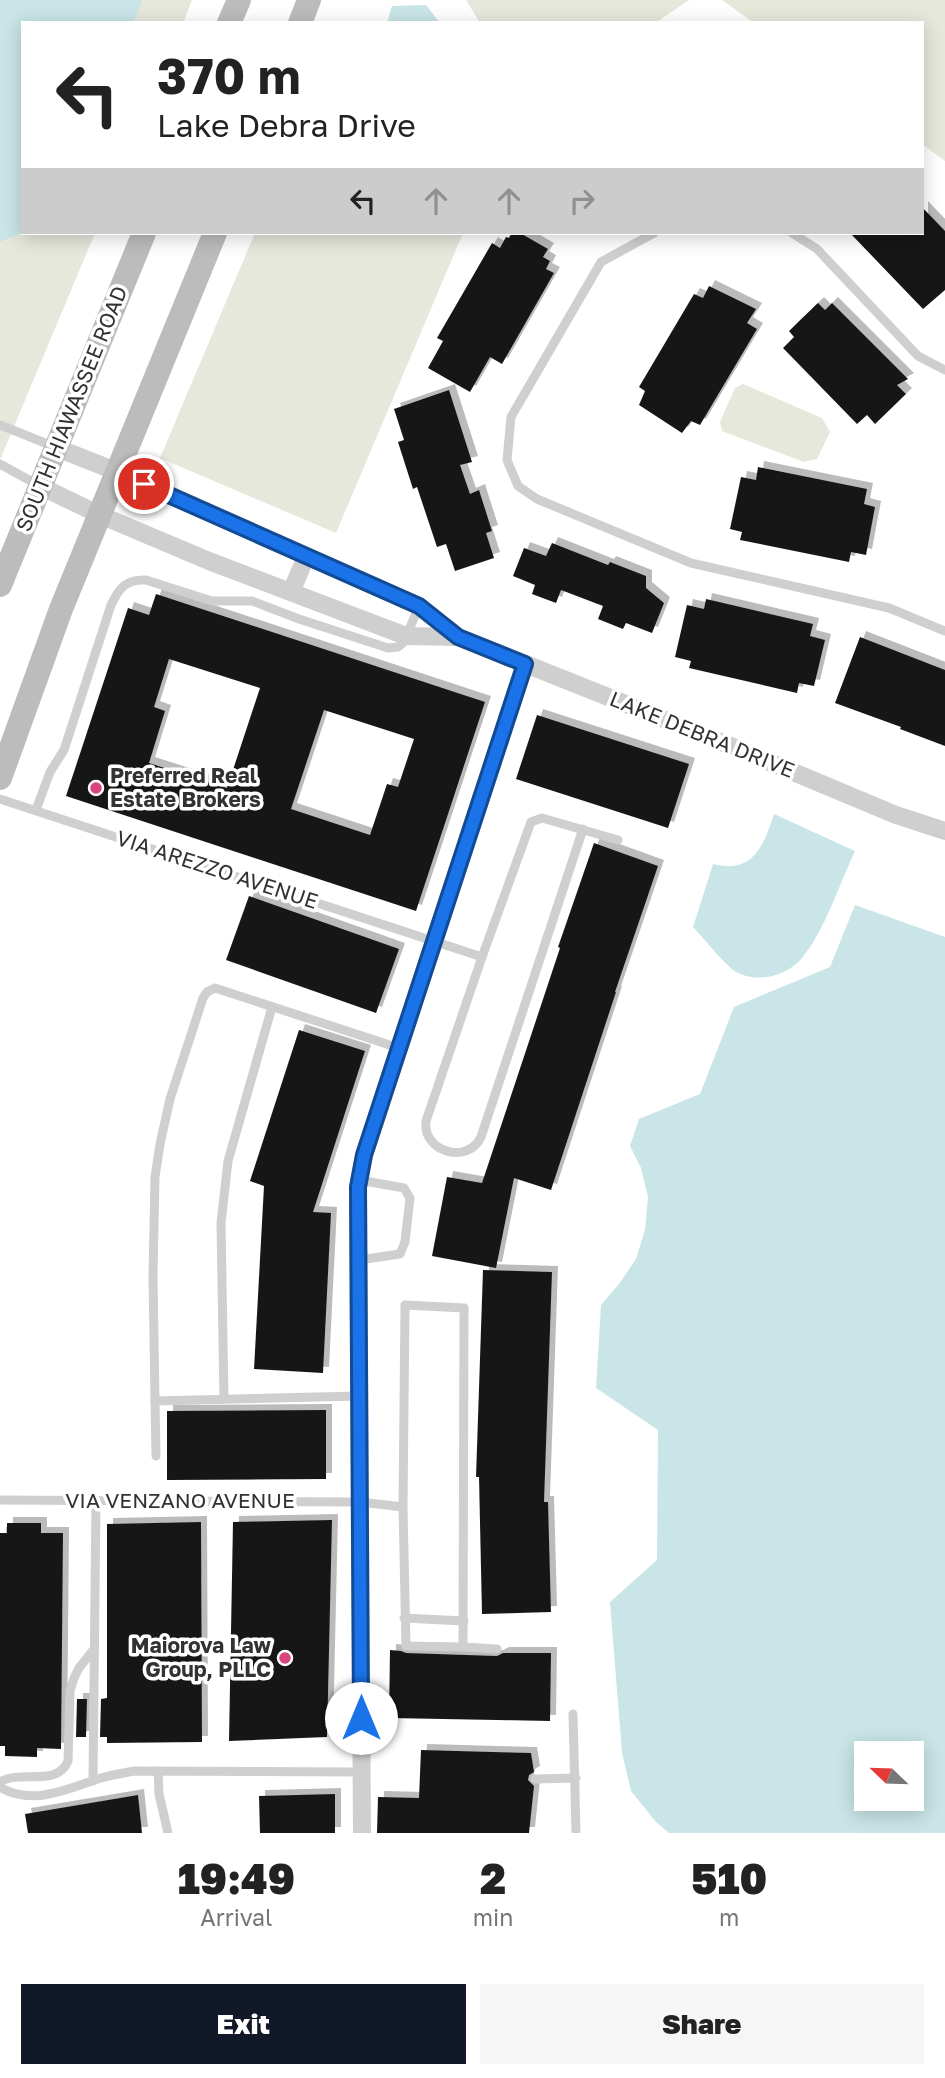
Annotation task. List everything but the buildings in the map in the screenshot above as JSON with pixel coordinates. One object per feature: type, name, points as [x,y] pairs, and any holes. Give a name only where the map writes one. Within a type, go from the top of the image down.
[{"type":"street","points":[[230,21],[239,0]]},
{"type":"street","points":[[300,21],[309,0]]},
{"type":"street","name":"SOUTH HIAWASSEE ROAD","points":[[0,585],[143,235]]},
{"type":"street","points":[[0,778],[61,609],[214,235]]},
{"type":"street","name":"LAKE DEBRA DRIVE","points":[[57,448],[118,472],[419,606],[458,637],[896,815],[945,831]]},
{"type":"street","name":"LAKE DEBRA DRIVE","points":[[40,486],[209,561],[406,636],[458,637]]},
{"type":"street","points":[[291,592],[306,557]]},
{"type":"street","points":[[362,1833],[359,1180],[364,1155],[525,664]]},
{"type":"lane","points":[[650,235],[601,262],[511,417],[507,460],[517,486],[537,499],[691,563],[889,608],[945,631]]},
{"type":"lane","points":[[795,235],[817,249],[918,356],[945,370]]},
{"type":"lane","points":[[0,425],[57,448]]},
{"type":"lane","points":[[0,464],[40,486]]},
{"type":"lane","points":[[36,810],[50,772],[64,750],[111,604],[127,582],[146,580],[212,601],[252,601],[388,648],[401,645],[419,606]]},
{"type":"lane","name":"VIA AREZZO AVENUE","points":[[0,799],[482,957]]},
{"type":"lane","points":[[583,829],[478,1144],[464,1153],[442,1149],[428,1139],[426,1121],[531,822],[542,818],[583,829],[618,840]]},
{"type":"lane","points":[[156,1455],[152,1276],[155,1177],[170,1099],[203,998],[215,988],[399,1048]]},
{"type":"lane","points":[[224,1399],[221,1223],[228,1161],[272,1007]]},
{"type":"lane","points":[[359,1180],[404,1188],[410,1198],[405,1242],[400,1254],[359,1260]]},
{"type":"lane","points":[[463,1647],[464,1308],[405,1305],[403,1507],[406,1646],[497,1649]]},
{"type":"lane","points":[[155,1401],[359,1396]]},
{"type":"lane","name":"VIA VENZANO AVENUE","points":[[0,1500],[360,1502],[403,1507]]},
{"type":"lane","points":[[93,1781],[96,1501]]},
{"type":"lane","points":[[404,1618],[464,1621]]},
{"type":"lane","points":[[0,1782],[7,1777],[52,1775],[66,1767],[70,1691],[79,1668],[94,1649]]},
{"type":"lane","points":[[573,1714],[579,1832]]},
{"type":"lane","points":[[0,1787],[26,1795],[55,1795],[93,1781],[134,1771],[362,1772]]},
{"type":"lane","points":[[158,1771],[159,1794],[167,1833]]},
{"type":"lane","points":[[535,1779],[576,1778]]},
{"type":"shaded area","points":[[0,0],[192,0],[184,21],[21,21],[21,235],[94,235],[0,460]]},
{"type":"shaded area","points":[[466,0],[689,0],[658,21],[479,21]]},
{"type":"shaded area","points":[[722,0],[945,0],[945,161],[924,145],[924,21],[751,21]]},
{"type":"shaded area","points":[[254,235],[462,235],[336,533],[160,458]]},
{"type":"shaded area","points":[[743,384],[822,418],[830,432],[817,459],[804,462],[722,431],[720,422],[735,388]]},
{"type":"water","points":[[0,0],[142,0],[134,21],[21,21],[21,233],[0,242]]},
{"type":"water","points":[[426,5],[438,21],[388,21],[392,6]]},
{"type":"water","points":[[774,814],[855,851],[824,921],[802,958],[789,969],[772,976],[746,976],[733,970],[693,927],[713,864],[727,866],[747,861],[760,847]]},
{"type":"water","points":[[855,905],[945,937],[945,1833],[669,1833],[656,1822],[631,1791],[622,1753],[610,1602],[657,1560],[658,1430],[596,1388],[601,1305],[636,1259],[645,1230],[648,1197],[641,1168],[630,1146],[639,1119],[700,1094],[734,1007],[830,967]]},
{"type":"place","name":"Preferred Real Estate Brokers","points":[[96,788]]},
{"type":"place","name":"Maiorova Law Group, PLLC","points":[[285,1658]]},
{"type":"route","points":[[144,484],[419,606],[458,637],[525,664],[364,1155],[358,1187],[361,1718]]}]
